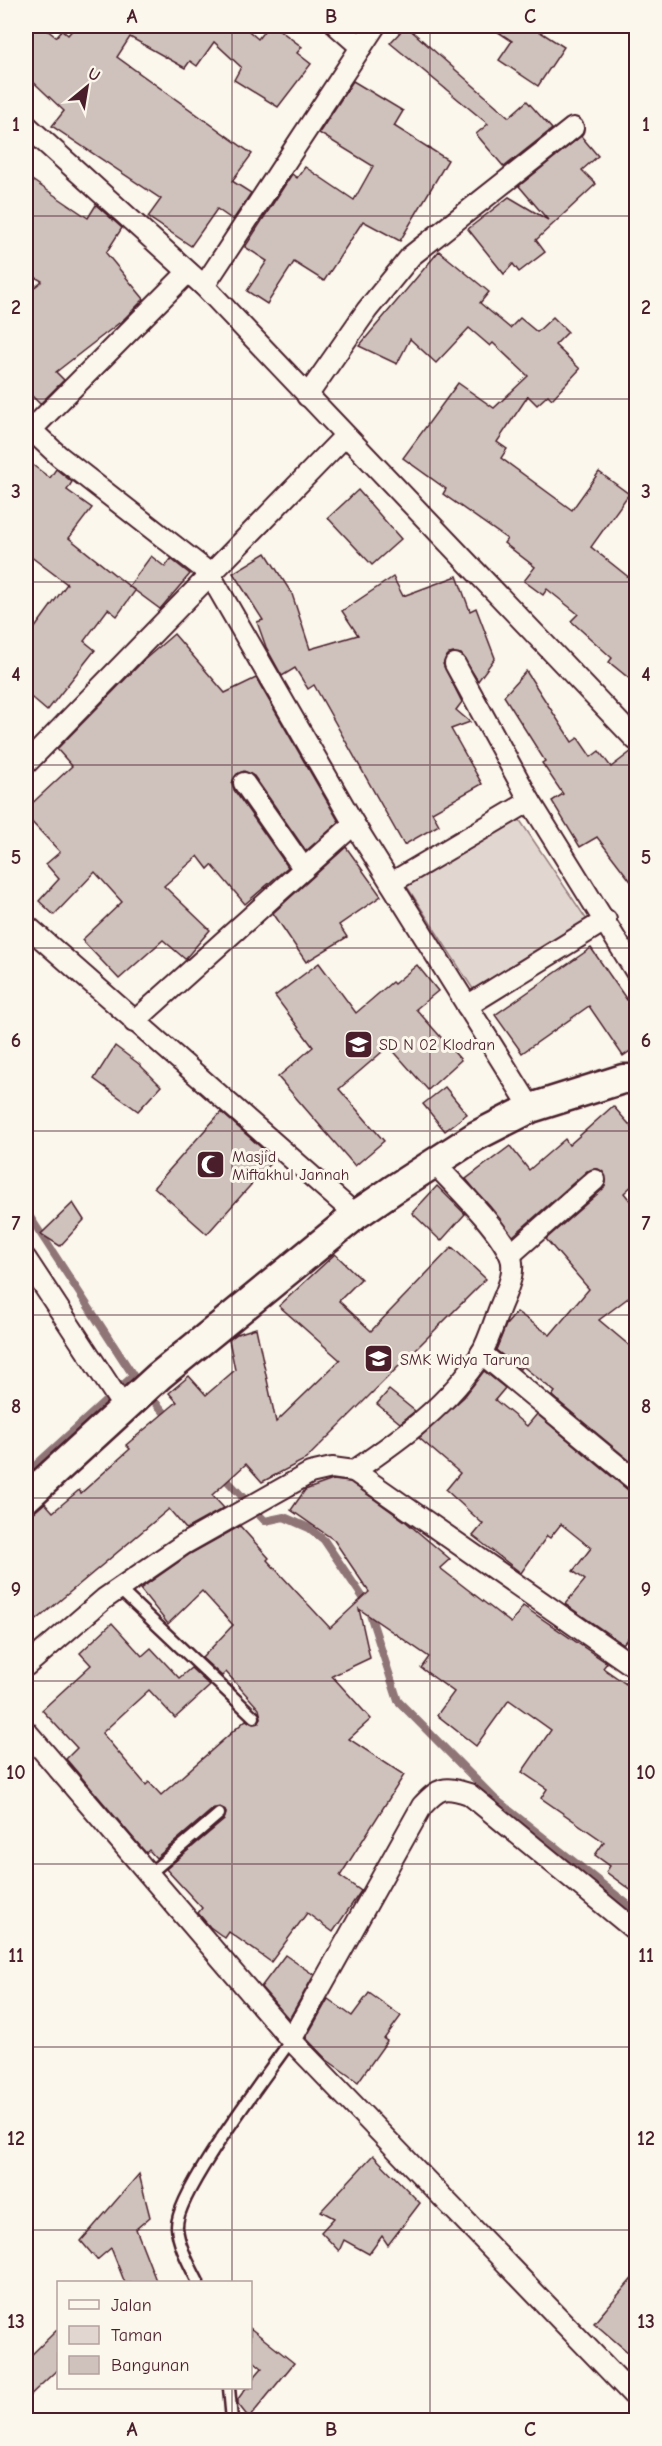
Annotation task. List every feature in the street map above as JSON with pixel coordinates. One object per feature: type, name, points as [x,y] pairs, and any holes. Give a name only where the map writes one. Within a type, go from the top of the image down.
[{"type":"main road","points":[[26,1498],[120,1398],[159,1376],[356,1215],[476,1136],[531,1108],[632,1085]]},
{"type":"street","points":[[337,26],[361,47]]},
{"type":"street","points":[[204,286],[375,26]]},
{"type":"street","points":[[26,124],[204,286],[636,740]]},
{"type":"street","points":[[307,396],[367,310],[411,256],[573,128]]},
{"type":"street","points":[[188,272],[27,430],[186,552],[209,573],[354,824],[531,1108]]},
{"type":"street","points":[[26,764],[209,573],[345,436]]},
{"type":"street","points":[[455,664],[530,801],[606,920],[636,972]]},
{"type":"street","points":[[244,783],[304,869]]},
{"type":"street","points":[[391,883],[530,801]]},
{"type":"street","points":[[134,1022],[354,824]]},
{"type":"street","points":[[467,1006],[606,920]]},
{"type":"street","points":[[26,925],[356,1215]]},
{"type":"street","points":[[354,1471],[431,1414],[482,1353],[512,1271],[510,1255],[482,1216],[434,1163]]},
{"type":"street","points":[[510,1255],[595,1180]]},
{"type":"street","points":[[26,1259],[120,1398]]},
{"type":"street","points":[[482,1353],[636,1480]]},
{"type":"street","points":[[26,1666],[119,1588],[184,1544],[263,1497],[322,1469],[354,1471],[636,1668]]},
{"type":"street","points":[[29,1743],[148,1875],[291,2040],[636,2398]]},
{"type":"street","points":[[291,2040],[422,1806],[436,1791],[449,1788],[469,1794],[632,1919]]},
{"type":"lane","points":[[119,1588],[254,1717]]},
{"type":"lane","points":[[148,1875],[219,1814]]},
{"type":"lane","points":[[197,2281],[177,2227],[181,2207],[192,2185],[291,2040]]},
{"type":"lane","points":[[229,2389],[232,2421]]},
{"type":"green space","points":[[515,813],[589,923],[473,989],[404,882]]},
{"type":"building","points":[[26,26],[42,26],[56,37],[62,30],[68,35],[76,26],[243,26],[258,39],[268,26],[274,26],[302,47],[297,53],[311,64],[278,107],[234,80],[241,67],[214,42],[197,66],[190,61],[185,68],[130,37],[117,57],[252,154],[232,181],[251,193],[233,220],[217,209],[191,246],[148,217],[161,199],[52,126],[64,111],[26,75]]},
{"type":"building","points":[[406,26],[509,117],[527,101],[552,129],[504,167],[476,134],[488,124],[390,43]]},
{"type":"building","points":[[489,26],[531,26],[564,47],[538,86],[499,60],[512,41]]},
{"type":"building","points":[[353,81],[403,111],[394,126],[448,160],[400,241],[363,221],[324,281],[294,262],[267,304],[247,291],[267,261],[245,247],[292,174],[297,178],[305,167],[354,200],[373,166],[319,133]]},
{"type":"building","points":[[581,136],[598,156],[582,170],[596,184],[536,240],[545,252],[519,272],[513,264],[504,274],[468,229],[509,197],[548,220],[519,186]]},
{"type":"building","points":[[26,176],[88,218],[96,205],[122,228],[106,253],[144,299],[123,320],[56,372],[64,380],[40,404],[26,390],[26,294],[42,281],[26,272]]},
{"type":"building","points":[[439,251],[489,292],[480,303],[510,328],[520,318],[537,332],[553,317],[568,332],[555,345],[580,369],[552,399],[548,395],[537,405],[528,396],[497,442],[507,449],[501,458],[572,510],[599,472],[629,494],[591,547],[636,583],[636,684],[609,662],[612,658],[571,621],[578,614],[547,589],[543,595],[524,581],[535,567],[504,543],[507,539],[443,494],[446,489],[403,458],[458,383],[494,408],[528,376],[493,343],[490,346],[469,328],[436,363],[410,339],[397,364],[359,346]]},
{"type":"building","points":[[26,460],[50,478],[56,469],[72,482],[67,490],[92,508],[69,538],[135,591],[117,616],[108,609],[84,641],[95,650],[47,711],[26,693],[26,640],[67,584],[26,553]]},
{"type":"building","points":[[358,490],[401,539],[372,565],[328,518]]},
{"type":"building","points":[[266,553],[292,594],[310,649],[358,635],[342,611],[393,577],[403,596],[457,576],[470,611],[476,608],[495,658],[478,681],[461,654],[449,654],[443,664],[462,702],[456,710],[470,722],[451,729],[482,784],[432,812],[439,825],[404,845],[314,685],[308,689],[295,668],[282,676],[266,647],[257,622],[263,620],[233,573]]},
{"type":"building","points":[[151,556],[165,567],[171,559],[190,574],[160,609],[129,586]]},
{"type":"building","points":[[174,634],[225,693],[256,678],[339,822],[306,851],[254,776],[244,771],[237,774],[232,783],[234,790],[288,867],[245,904],[212,865],[208,869],[198,856],[164,886],[210,930],[185,959],[163,940],[119,979],[82,940],[122,902],[95,872],[54,915],[39,901],[59,879],[46,864],[60,852],[26,816],[26,809],[72,766],[57,749],[144,660]]},
{"type":"building","points":[[526,671],[572,742],[578,738],[591,757],[599,751],[611,767],[632,751],[636,752],[636,888],[597,837],[580,847],[552,801],[563,794],[542,763],[545,761],[504,696]]},
{"type":"building","points":[[346,847],[381,896],[339,925],[347,937],[306,962],[273,913]]},
{"type":"building","points":[[591,948],[627,1000],[636,994],[636,1047],[623,1056],[589,1006],[522,1053],[495,1015]]},
{"type":"building","points":[[319,963],[356,1013],[392,982],[394,984],[417,965],[438,991],[416,1009],[461,1060],[428,1090],[389,1046],[339,1089],[384,1141],[355,1166],[278,1077],[313,1047],[275,996]]},
{"type":"building","points":[[115,1046],[139,1064],[161,1086],[138,1111],[94,1079]]},
{"type":"building","points":[[445,1087],[467,1114],[445,1131],[423,1104]]},
{"type":"building","points":[[613,1106],[636,1132],[636,1182],[624,1193],[636,1208],[636,1292],[599,1320],[636,1351],[636,1466],[552,1396],[555,1392],[525,1368],[522,1366],[520,1369],[496,1350],[506,1325],[517,1312],[550,1335],[589,1289],[546,1239],[603,1189],[606,1183],[604,1173],[598,1169],[587,1171],[513,1236],[466,1179],[510,1146],[529,1170],[565,1139],[569,1145]]},
{"type":"building","points":[[221,1112],[274,1159],[207,1234],[154,1187]]},
{"type":"building","points":[[437,1186],[465,1214],[441,1241],[412,1213]]},
{"type":"building","points":[[73,1203],[84,1220],[60,1246],[41,1234]]},
{"type":"building","points":[[452,1247],[486,1279],[306,1459],[262,1482],[246,1464],[212,1495],[224,1508],[186,1529],[169,1509],[26,1629],[26,1519],[45,1503],[53,1512],[79,1490],[81,1493],[130,1449],[126,1445],[177,1402],[169,1393],[189,1376],[206,1395],[235,1370],[229,1340],[237,1334],[256,1328],[276,1422],[340,1360],[279,1306],[335,1254],[361,1279],[339,1301],[371,1331]]},
{"type":"building","points":[[484,1371],[505,1388],[495,1400],[527,1426],[537,1414],[628,1490],[636,1493],[636,1628],[623,1644],[565,1604],[585,1580],[573,1571],[591,1548],[561,1524],[550,1538],[547,1536],[521,1573],[473,1536],[483,1524],[446,1490],[460,1473],[419,1438],[464,1397]]},
{"type":"building","points":[[389,1390],[415,1411],[400,1423],[377,1404]]},
{"type":"building","points":[[333,1480],[350,1482],[406,1522],[450,1559],[440,1568],[511,1623],[523,1606],[607,1663],[603,1668],[636,1691],[636,1894],[606,1872],[610,1866],[595,1855],[604,1842],[541,1798],[547,1789],[522,1772],[551,1730],[509,1700],[476,1746],[437,1715],[454,1692],[421,1668],[429,1657],[359,1609],[370,1658],[332,1676],[371,1719],[349,1739],[404,1775],[340,1876],[361,1891],[333,1932],[307,1913],[271,1962],[229,1932],[225,1938],[210,1927],[198,1913],[202,1908],[166,1869],[224,1820],[226,1813],[224,1809],[214,1808],[156,1858],[149,1850],[146,1853],[66,1759],[77,1748],[42,1710],[91,1665],[80,1653],[112,1623],[142,1656],[151,1648],[179,1678],[191,1668],[210,1686],[175,1718],[149,1690],[102,1733],[146,1785],[149,1782],[161,1795],[246,1720],[253,1724],[259,1723],[261,1718],[259,1709],[226,1672],[222,1676],[202,1658],[233,1625],[202,1591],[168,1624],[140,1589],[190,1554],[240,1526],[269,1558],[267,1560],[330,1628],[369,1592],[334,1540],[291,1510],[305,1490]]},
{"type":"building","points":[[285,1955],[314,1975],[289,2019],[261,1987]]},
{"type":"building","points":[[369,1993],[401,2016],[384,2039],[387,2041],[358,2082],[327,2060],[306,2038],[328,1999],[352,2016]]},
{"type":"building","points":[[373,2155],[420,2203],[388,2245],[382,2236],[369,2254],[344,2240],[339,2251],[321,2232],[334,2218],[321,2211]]},
{"type":"building","points":[[139,2174],[150,2217],[136,2229],[156,2281],[124,2281],[111,2248],[97,2260],[81,2241]]},
{"type":"building","points":[[636,2274],[636,2359],[594,2323]]},
{"type":"building","points":[[57,2330],[57,2370],[26,2399],[26,2360]]},
{"type":"building","points":[[252,2330],[294,2363],[249,2418],[238,2404],[238,2399],[245,2389],[252,2389],[252,2380],[262,2368],[252,2360]]},
{"type":"waterway","points":[[26,1211],[140,1386]]},
{"type":"waterway","points":[[26,1474],[132,1377]]},
{"type":"waterway","points":[[148,1394],[170,1419]]},
{"type":"waterway","points":[[221,1474],[265,1521],[284,1517],[309,1528],[324,1540],[366,1602],[398,1701],[495,1799],[636,1911]]},
{"type":"place","name":"SD N 02 Klodran","points":[[358,1044]]},
{"type":"place","name":"Masjid Miftakhul Jannah","points":[[211,1165]]},
{"type":"place","name":"SMK Widya Taruna","points":[[379,1359]]}]
